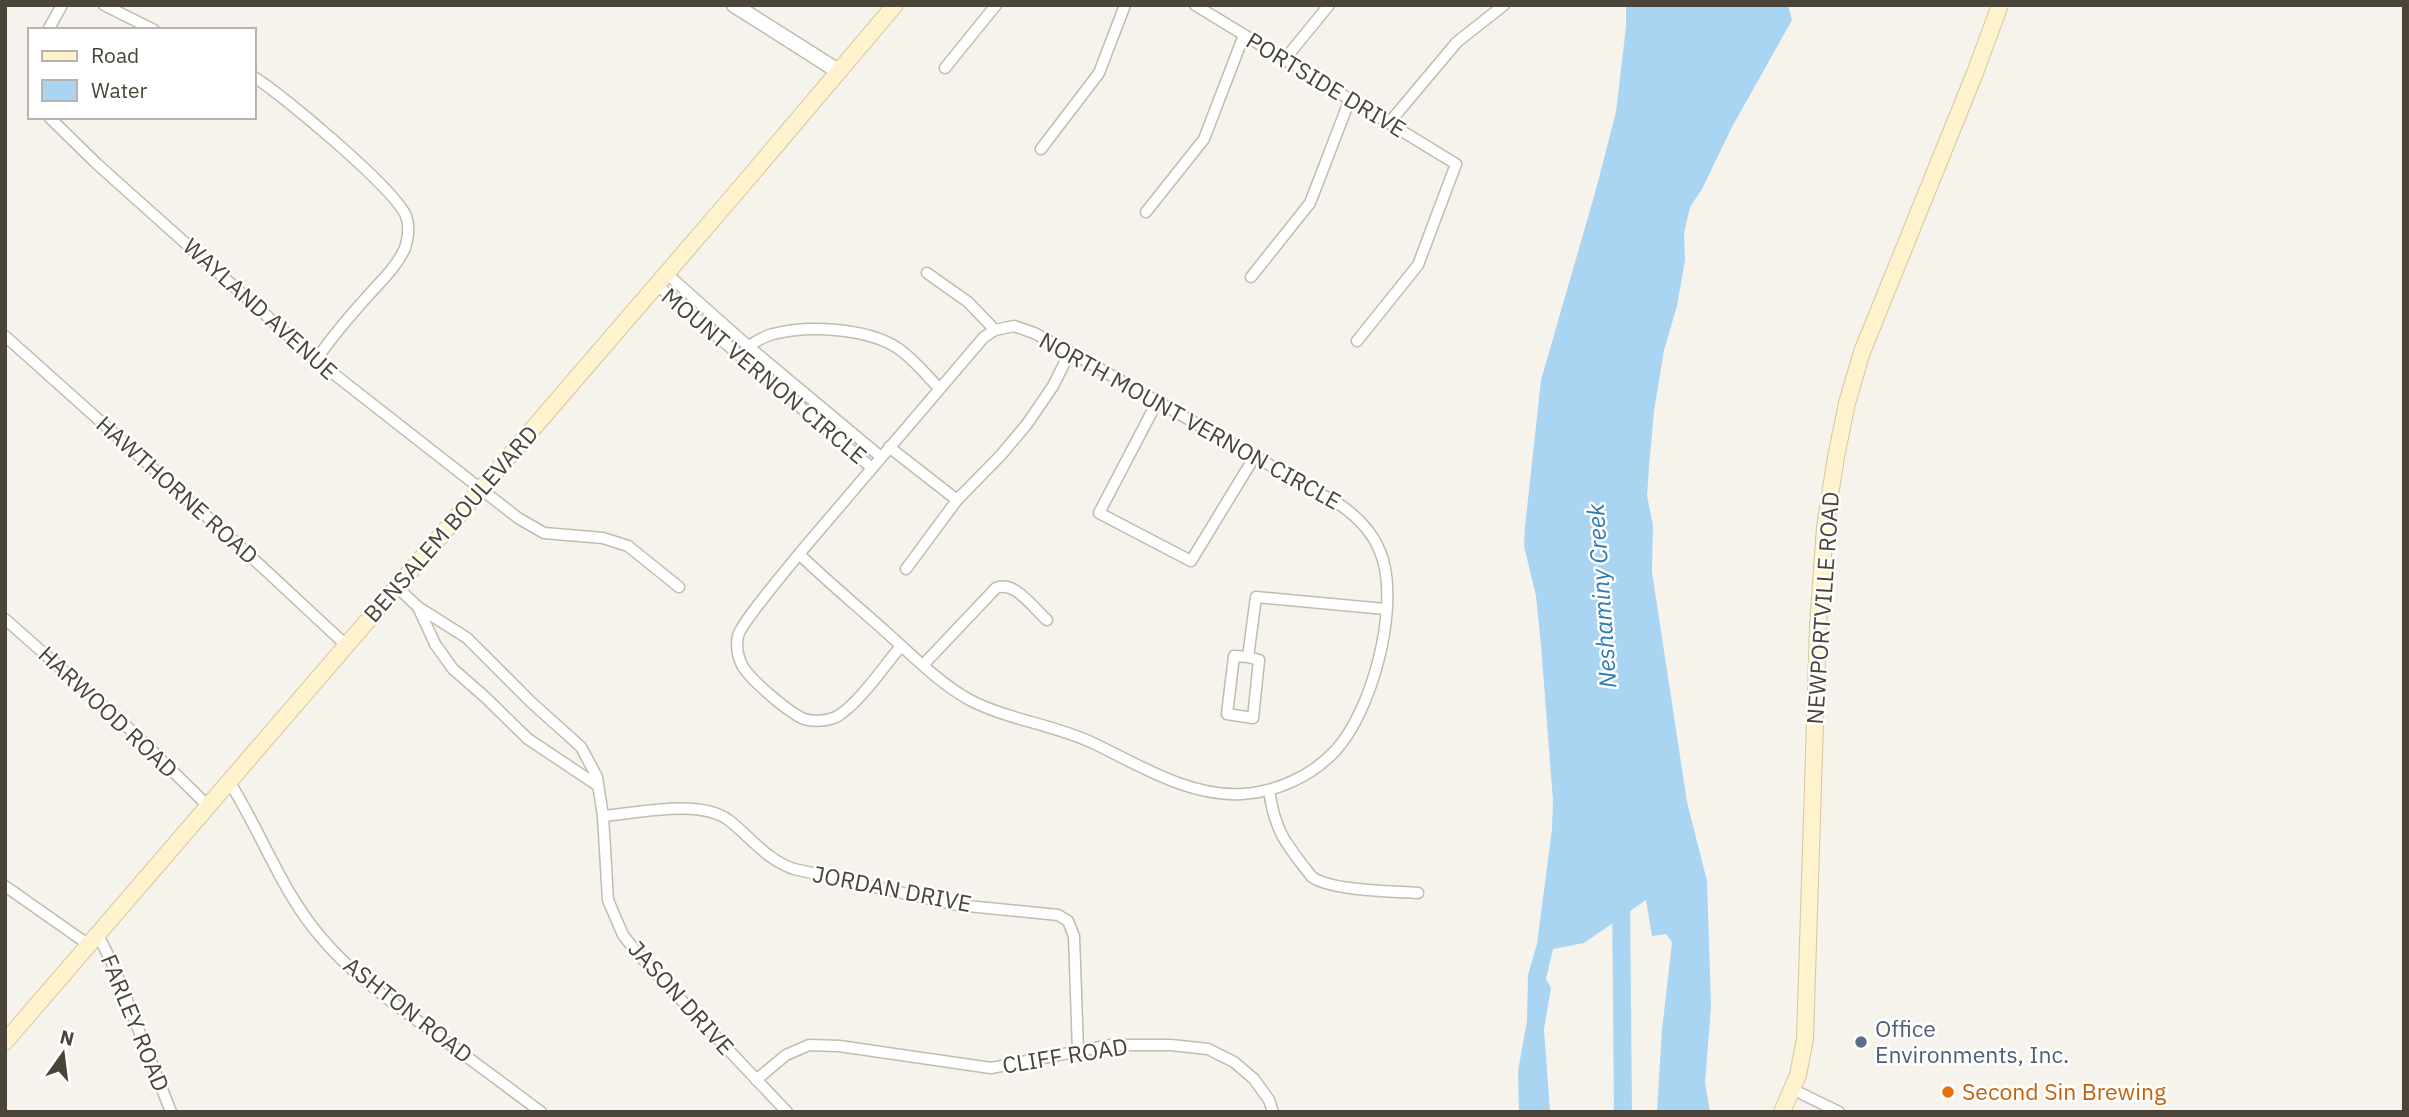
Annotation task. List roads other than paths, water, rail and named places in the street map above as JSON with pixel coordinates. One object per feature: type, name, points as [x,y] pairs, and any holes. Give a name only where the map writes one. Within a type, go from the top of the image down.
[{"type":"main road","name":"BENSALEM BOULEVARD","points":[[5,1042],[895,5]]},
{"type":"main road","name":"NEWPORTVILLE ROAD","points":[[1783,1112],[1793,1089],[1805,1039],[1818,626],[1825,527],[1836,457],[1850,393],[1865,344],[2000,5]]},
{"type":"street","points":[[49,28],[62,5]]},
{"type":"street","points":[[104,5],[150,28]]},
{"type":"street","points":[[734,5],[838,71]]},
{"type":"street","points":[[945,68],[996,5]]},
{"type":"street","points":[[1041,149],[1099,73],[1125,5]]},
{"type":"street","name":"PORTSIDE DRIVE","points":[[1195,5],[1457,164],[1418,265],[1357,341]]},
{"type":"street","points":[[1285,59],[1328,5]]},
{"type":"street","points":[[1389,123],[1457,42],[1504,5]]},
{"type":"street","points":[[1146,212],[1204,139],[1244,35]]},
{"type":"street","points":[[256,79],[364,169],[401,206],[408,222],[408,236],[400,257],[316,360]]},
{"type":"street","points":[[1251,277],[1310,203],[1350,99]]},
{"type":"street","name":"WAYLAND AVENUE","points":[[50,119],[316,360],[517,518],[544,533],[603,538],[628,546],[679,587]]},
{"type":"street","points":[[901,646],[848,708],[836,716],[816,721],[803,718],[756,680],[741,662],[737,645],[740,631],[799,554],[974,348],[995,330],[968,302],[927,273]]},
{"type":"street","name":"MOUNT VERNON CIRCLE","points":[[662,279],[748,346],[881,457]]},
{"type":"street","name":"MOUNT VERNON CIRCLE","points":[[662,279],[872,468]]},
{"type":"street","name":"NORTH MOUNT VERNON CIRCLE","points":[[799,554],[923,665],[968,698],[993,710],[1075,734],[1198,790],[1238,794],[1269,790],[1307,773],[1340,745],[1369,695],[1378,665],[1385,609],[1386,574],[1383,559],[1367,528],[1342,506],[1070,352],[1022,328],[1014,326],[995,330]]},
{"type":"street","points":[[748,346],[771,334],[795,332],[837,330],[880,339],[899,349],[939,388]]},
{"type":"street","name":"HAWTHORNE ROAD","points":[[5,336],[214,522],[347,646]]},
{"type":"street","points":[[906,569],[957,499],[1027,424],[1053,386],[1070,352]]},
{"type":"street","points":[[1157,402],[1098,513],[1191,561],[1255,456]]},
{"type":"street","points":[[889,447],[957,499]]},
{"type":"street","points":[[923,665],[996,588],[1001,586],[1012,588],[1047,620]]},
{"type":"street","name":"JASON DRIVE","points":[[397,587],[418,607],[467,638],[532,703],[582,747],[594,770],[603,816],[607,900],[623,934],[639,955],[787,1112]]},
{"type":"street","points":[[1248,657],[1256,597],[1385,609]]},
{"type":"street","name":"JASON DRIVE","points":[[418,607],[435,644],[453,669],[528,739],[597,785]]},
{"type":"street","name":"HARWOOD ROAD","points":[[5,619],[134,733],[209,807]]},
{"type":"street","points":[[1234,656],[1248,657],[1259,660],[1253,718],[1227,714],[1234,656]]},
{"type":"street","name":"ASHTON ROAD","points":[[230,783],[250,814],[283,881],[318,934],[351,969],[541,1112]]},
{"type":"street","points":[[1269,790],[1280,835],[1312,877],[1318,881],[1352,887],[1418,893]]},
{"type":"street","name":"JORDAN DRIVE","points":[[603,816],[682,809],[707,810],[729,820],[766,855],[794,869],[957,905],[1046,912],[1063,917],[1071,926],[1074,936],[1078,1051]]},
{"type":"street","points":[[5,886],[94,940]]},
{"type":"street","name":"FARLEY ROAD","points":[[94,940],[113,965],[171,1112]]},
{"type":"street","name":"CLIFF ROAD","points":[[756,1080],[786,1055],[809,1045],[839,1046],[991,1068],[1111,1045],[1191,1046],[1222,1054],[1234,1062],[1254,1079],[1269,1100],[1273,1112]]},
{"type":"street","points":[[1793,1089],[1839,1112]]},
{"type":"water","points":[[1626,5],[1788,5],[1792,20],[1690,207],[1684,233],[1685,260],[1677,306],[1664,350],[1654,411],[1649,467],[1647,496],[1653,525],[1652,572],[1687,802],[1707,881],[1711,1006],[1705,1083],[1710,1112],[1657,1112],[1662,1030],[1672,942],[1666,934],[1652,936],[1646,900],[1584,943],[1553,949],[1546,979],[1551,988],[1544,1029],[1550,1112],[1519,1112],[1518,1071],[1527,1021],[1528,975],[1537,944],[1552,829],[1553,801],[1536,596],[1524,546],[1525,527],[1541,380],[1616,112]]},
{"type":"waterway","name":"Neshaminy Creek","points":[[1621,895],[1623,1112]]},
{"type":"place","name":"Office Environments, Inc.","points":[[1861,1042]]},
{"type":"place","name":"Second Sin Brewing","points":[[1948,1092]]}]
